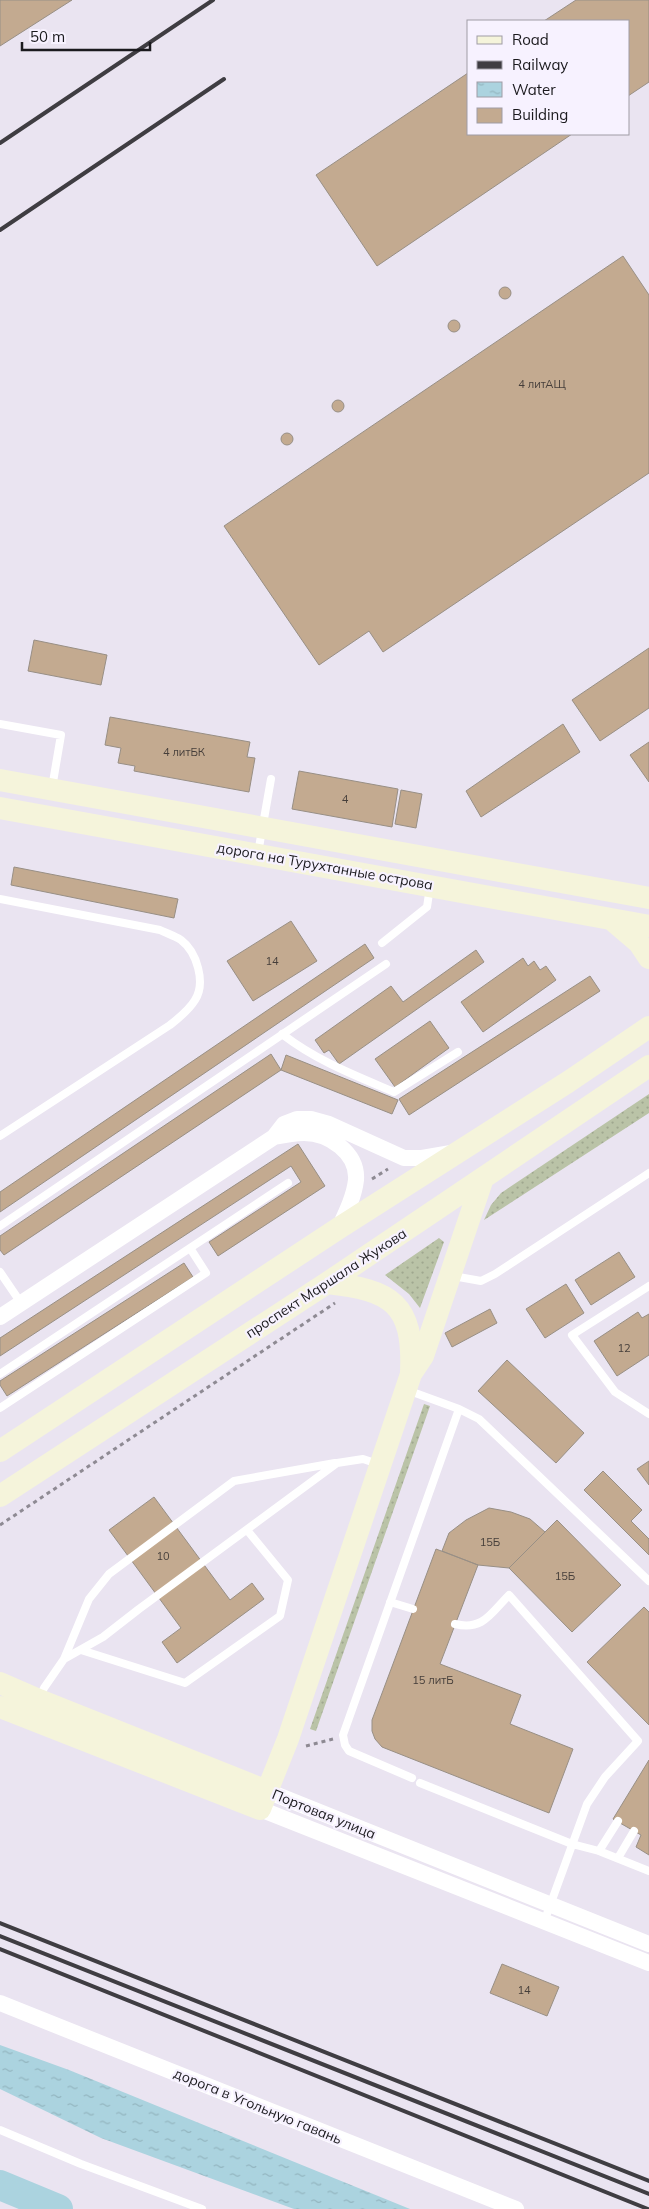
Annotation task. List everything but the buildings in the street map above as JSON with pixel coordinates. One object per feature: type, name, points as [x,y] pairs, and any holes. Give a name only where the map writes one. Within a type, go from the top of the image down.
[{"type":"street","name":"дорога на Турухтанные острова","points":[[0,780],[649,898]]},
{"type":"street","name":"дорога на Турухтанные острова","points":[[0,808],[649,926]]},
{"type":"street","points":[[611,919],[639,943],[649,958]]},
{"type":"street","points":[[0,1451],[339,1228],[568,1082],[648,1026]]},
{"type":"street","name":"проспект Маршала Жукова","points":[[0,1496],[335,1291],[483,1178],[649,1066]]},
{"type":"street","points":[[0,1317],[274,1137],[284,1124],[297,1119],[311,1119],[329,1124],[404,1158],[422,1158],[457,1152]]},
{"type":"street","points":[[274,1137],[305,1133],[320,1135],[335,1142],[346,1152],[354,1164],[356,1178],[348,1208],[339,1228]]},
{"type":"street","points":[[264,1800],[290,1733],[408,1382],[423,1356],[483,1178]]},
{"type":"street","points":[[335,1291],[360,1286],[382,1294],[398,1308],[406,1321],[410,1337],[408,1382]]},
{"type":"street","name":"Портовая улица","points":[[0,1683],[35,1709],[264,1800],[550,1904],[649,1944]]},
{"type":"street","name":"Портовая улица","points":[[0,1707],[35,1709]]},
{"type":"street","name":"Портовая улица","points":[[264,1800],[544,1922],[649,1963]]},
{"type":"street","name":"дорога в Угольную гавань","points":[[0,2003],[516,2209]]},
{"type":"lane","points":[[0,724],[61,735],[52,790]]},
{"type":"lane","points":[[258,854],[271,779]]},
{"type":"lane","points":[[382,943],[427,907],[430,885]]},
{"type":"lane","points":[[0,899],[160,930],[181,940],[194,955],[200,983],[196,999],[186,1012],[170,1025],[0,1136]]},
{"type":"lane","points":[[0,1226],[386,964]]},
{"type":"lane","points":[[282,1034],[305,1052],[327,1064],[394,1092],[458,1052]]},
{"type":"lane","points":[[450,1275],[468,1280],[482,1281],[649,1173]]},
{"type":"lane","points":[[0,1374],[288,1183]]},
{"type":"lane","points":[[0,1408],[206,1273],[190,1248]]},
{"type":"lane","points":[[0,1272],[22,1302]]},
{"type":"lane","points":[[649,1286],[572,1334],[614,1392],[649,1414]]},
{"type":"lane","points":[[408,1382],[480,1419],[649,1581]]},
{"type":"lane","points":[[412,1778],[349,1751],[343,1735],[459,1408]]},
{"type":"lane","points":[[35,1709],[44,1688],[64,1659],[89,1600],[109,1574],[234,1481],[363,1459],[380,1465]]},
{"type":"lane","points":[[64,1659],[103,1637],[337,1463]]},
{"type":"lane","points":[[81,1650],[185,1683],[280,1616],[288,1580],[247,1530]]},
{"type":"lane","points":[[455,1624],[468,1627],[478,1625],[509,1595],[638,1741],[605,1777],[588,1804],[544,1922]]},
{"type":"lane","points":[[390,1602],[413,1609]]},
{"type":"lane","points":[[420,1783],[572,1844],[599,1851],[649,1871]]},
{"type":"lane","points":[[599,1851],[618,1821]]},
{"type":"lane","points":[[618,1858],[634,1830]]},
{"type":"lane","points":[[0,2130],[81,2164],[202,2209]]},
{"type":"path","points":[[365,1184],[394,1164]]},
{"type":"path","points":[[0,1525],[335,1291]]},
{"type":"path","points":[[303,1744],[308,1746],[343,1735]]},
{"type":"green space","points":[[649,1094],[649,1113],[484,1220],[491,1205],[501,1193]]},
{"type":"green space","points":[[439,1238],[444,1242],[420,1308],[409,1294],[385,1275]]},
{"type":"green space","points":[[424,1404],[430,1406],[316,1731],[310,1729]]},
{"type":"water","points":[[0,2045],[69,2070],[410,2209],[294,2209],[101,2138],[0,2089]]},
{"type":"waterway","points":[[0,2185],[58,2209]]},
{"type":"railway","points":[[0,143],[213,0]]},
{"type":"railway","points":[[0,230],[224,79]]},
{"type":"railway","points":[[0,1923],[649,2181]]},
{"type":"railway","points":[[0,1936],[649,2194]]},
{"type":"railway","points":[[0,1949],[648,2209]]}]
